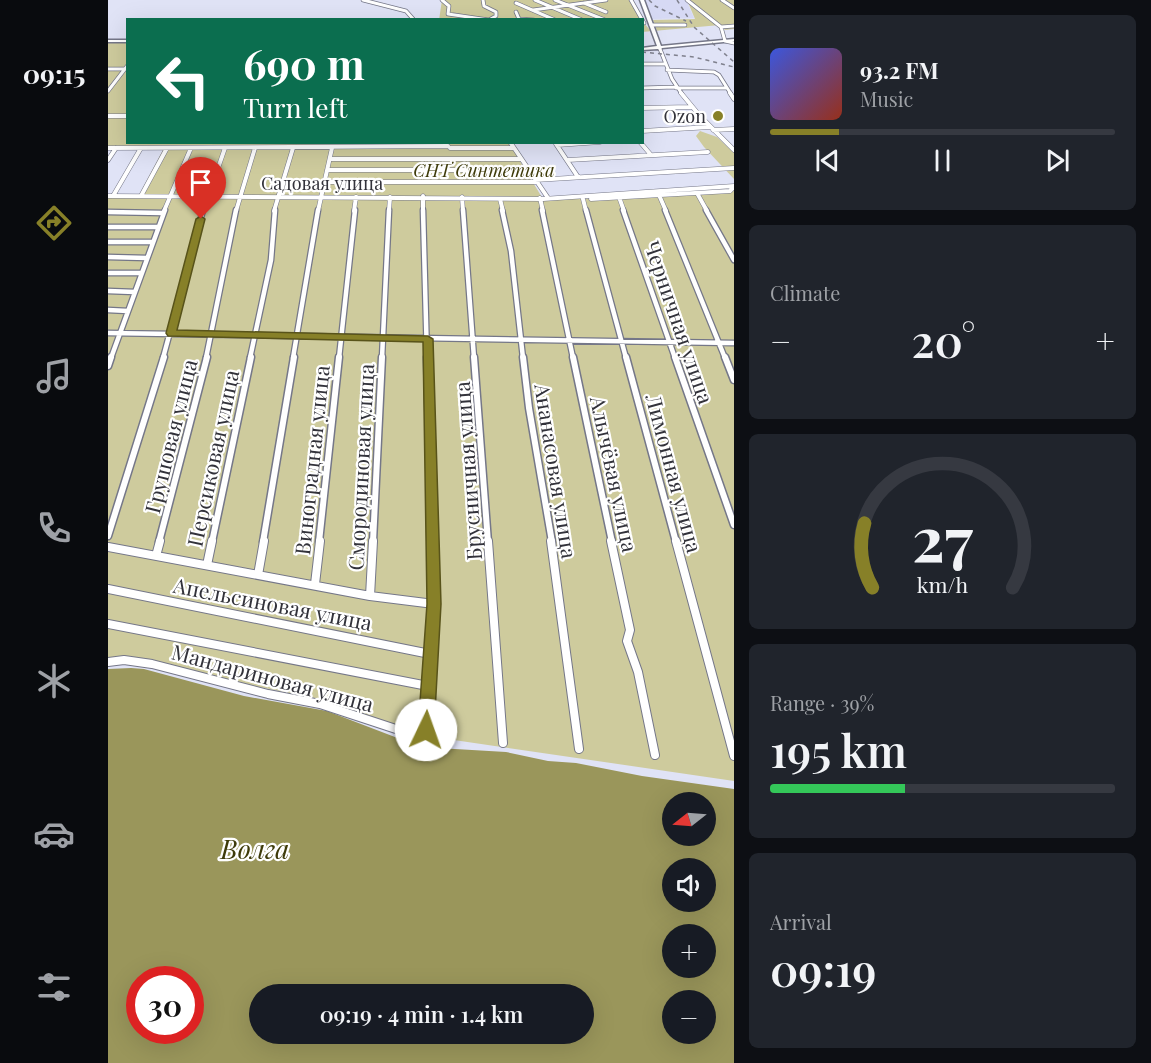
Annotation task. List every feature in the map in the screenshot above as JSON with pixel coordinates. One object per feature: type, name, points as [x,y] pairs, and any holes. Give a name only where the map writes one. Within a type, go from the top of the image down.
[{"type":"street","points":[[363,0],[406,11],[412,18]]},
{"type":"street","points":[[442,0],[448,6],[448,14],[474,18]]},
{"type":"street","points":[[483,0],[484,6],[496,12],[496,16],[492,18]]},
{"type":"street","points":[[535,0],[578,18]]},
{"type":"street","points":[[555,0],[600,18]]},
{"type":"street","points":[[576,0],[606,12]]},
{"type":"street","points":[[631,0],[641,18]]},
{"type":"street","points":[[642,0],[675,87],[690,107],[734,150]]},
{"type":"street","points":[[687,0],[721,27],[734,26]]},
{"type":"street","points":[[722,0],[734,8]]},
{"type":"street","points":[[533,10],[597,1],[606,2]]},
{"type":"street","points":[[516,3],[551,18]]},
{"type":"street","points":[[516,12],[519,18]]},
{"type":"street","points":[[651,25],[685,25]]},
{"type":"street","points":[[721,27],[722,41]]},
{"type":"street","points":[[108,41],[126,41]]},
{"type":"street","points":[[644,49],[734,41]]},
{"type":"street","points":[[644,64],[665,64]]},
{"type":"street","points":[[108,69],[124,69]]},
{"type":"street","points":[[108,91],[124,69]]},
{"type":"street","points":[[667,70],[711,71],[719,75],[734,99]]},
{"type":"street","points":[[644,88],[728,88]]},
{"type":"street","points":[[644,108],[690,107]]},
{"type":"street","points":[[108,116],[126,116]]},
{"type":"street","points":[[644,131],[734,129]]},
{"type":"street","points":[[511,144],[536,181],[542,198]]},
{"type":"street","points":[[556,144],[578,177]]},
{"type":"street","points":[[642,144],[651,155]]},
{"type":"street","points":[[108,148],[513,148]]},
{"type":"street","points":[[108,160],[116,148]]},
{"type":"street","points":[[111,196],[141,148]]},
{"type":"street","points":[[141,196],[166,148]]},
{"type":"street","points":[[108,366],[140,273],[191,148]]},
{"type":"street","points":[[108,536],[171,333],[207,196],[225,148]]},
{"type":"street","name":"Грушовая улица","points":[[156,556],[212,334],[239,196],[255,148]]},
{"type":"street","name":"Персиковая улица","points":[[207,564],[271,260],[275,203],[293,148]]},
{"type":"street","points":[[258,576],[299,337],[320,196],[332,148]]},
{"type":"street","points":[[568,160],[708,152]]},
{"type":"street","points":[[330,159],[521,159]]},
{"type":"street","points":[[324,182],[536,181],[734,168]]},
{"type":"street","points":[[327,170],[529,170]]},
{"type":"street","points":[[542,198],[734,188]]},
{"type":"street","points":[[542,198],[583,199],[730,191],[734,188]]},
{"type":"street","points":[[697,193],[734,260]]},
{"type":"street","points":[[659,195],[734,380]]},
{"type":"street","name":"Садовая улица","points":[[111,196],[542,198]]},
{"type":"street","name":"Смородиновая улица","points":[[370,596],[390,196]]},
{"type":"street","points":[[423,196],[434,604],[428,687]]},
{"type":"street","name":"Виноградная улица","points":[[315,584],[356,197]]},
{"type":"street","name":"Брусничная улица","points":[[462,197],[503,743]]},
{"type":"street","name":"Черничная улица","points":[[619,197],[734,525]]},
{"type":"street","name":"Алычёвая улица","points":[[542,198],[630,630],[627,641],[638,672],[655,755]]},
{"type":"street","name":"Ананасовая улица","points":[[500,199],[511,251],[529,408],[559,586],[579,749]]},
{"type":"street","name":"Лимонная улица","points":[[583,199],[734,756]]},
{"type":"street","points":[[108,213],[163,213]]},
{"type":"street","points":[[108,227],[158,227]]},
{"type":"street","points":[[108,242],[152,242]]},
{"type":"street","points":[[108,257],[147,258]]},
{"type":"street","points":[[108,273],[140,273]]},
{"type":"street","points":[[108,291],[135,292]]},
{"type":"street","points":[[108,310],[128,311]]},
{"type":"street","points":[[108,333],[734,343]]},
{"type":"street","points":[[108,547],[370,596],[434,604]]},
{"type":"street","name":"Апельсиновая улица","points":[[108,589],[430,654]]},
{"type":"street","name":"Мандариновая улица","points":[[108,624],[428,687],[426,730],[414,735],[406,734],[320,704],[268,694],[152,664],[124,660],[108,662]]},
{"type":"shaded area","points":[[644,0],[686,0],[694,18],[651,19]]},
{"type":"green space","points":[[442,0],[629,0],[640,18],[439,18]]},
{"type":"green space","points":[[687,0],[734,0],[734,29],[725,30],[720,25],[657,31],[653,20],[695,19]]},
{"type":"green space","points":[[644,23],[653,31],[644,32]]},
{"type":"green space","name":"СНТ Синтетика","points":[[108,43],[126,43],[126,144],[510,144],[543,199],[734,191],[734,781],[413,734],[325,700],[108,657],[108,196],[139,195],[164,148],[108,148]]},
{"type":"green space","points":[[700,131],[717,137],[734,153],[734,179],[696,136]]},
{"type":"water","name":"Волга","points":[[108,669],[144,669],[244,696],[327,711],[421,747],[506,752],[548,761],[576,763],[642,776],[734,789],[734,1063],[108,1063]]},
{"type":"railway","points":[[649,0],[655,6],[686,21]]},
{"type":"railway","points":[[677,0],[694,27],[734,62]]},
{"type":"railway","points":[[644,52],[694,57],[734,67]]},
{"type":"place","name":"Ozon","points":[[718,116]]},
{"type":"route","points":[[201,219],[171,333],[428,339],[434,604],[426,730]]}]
